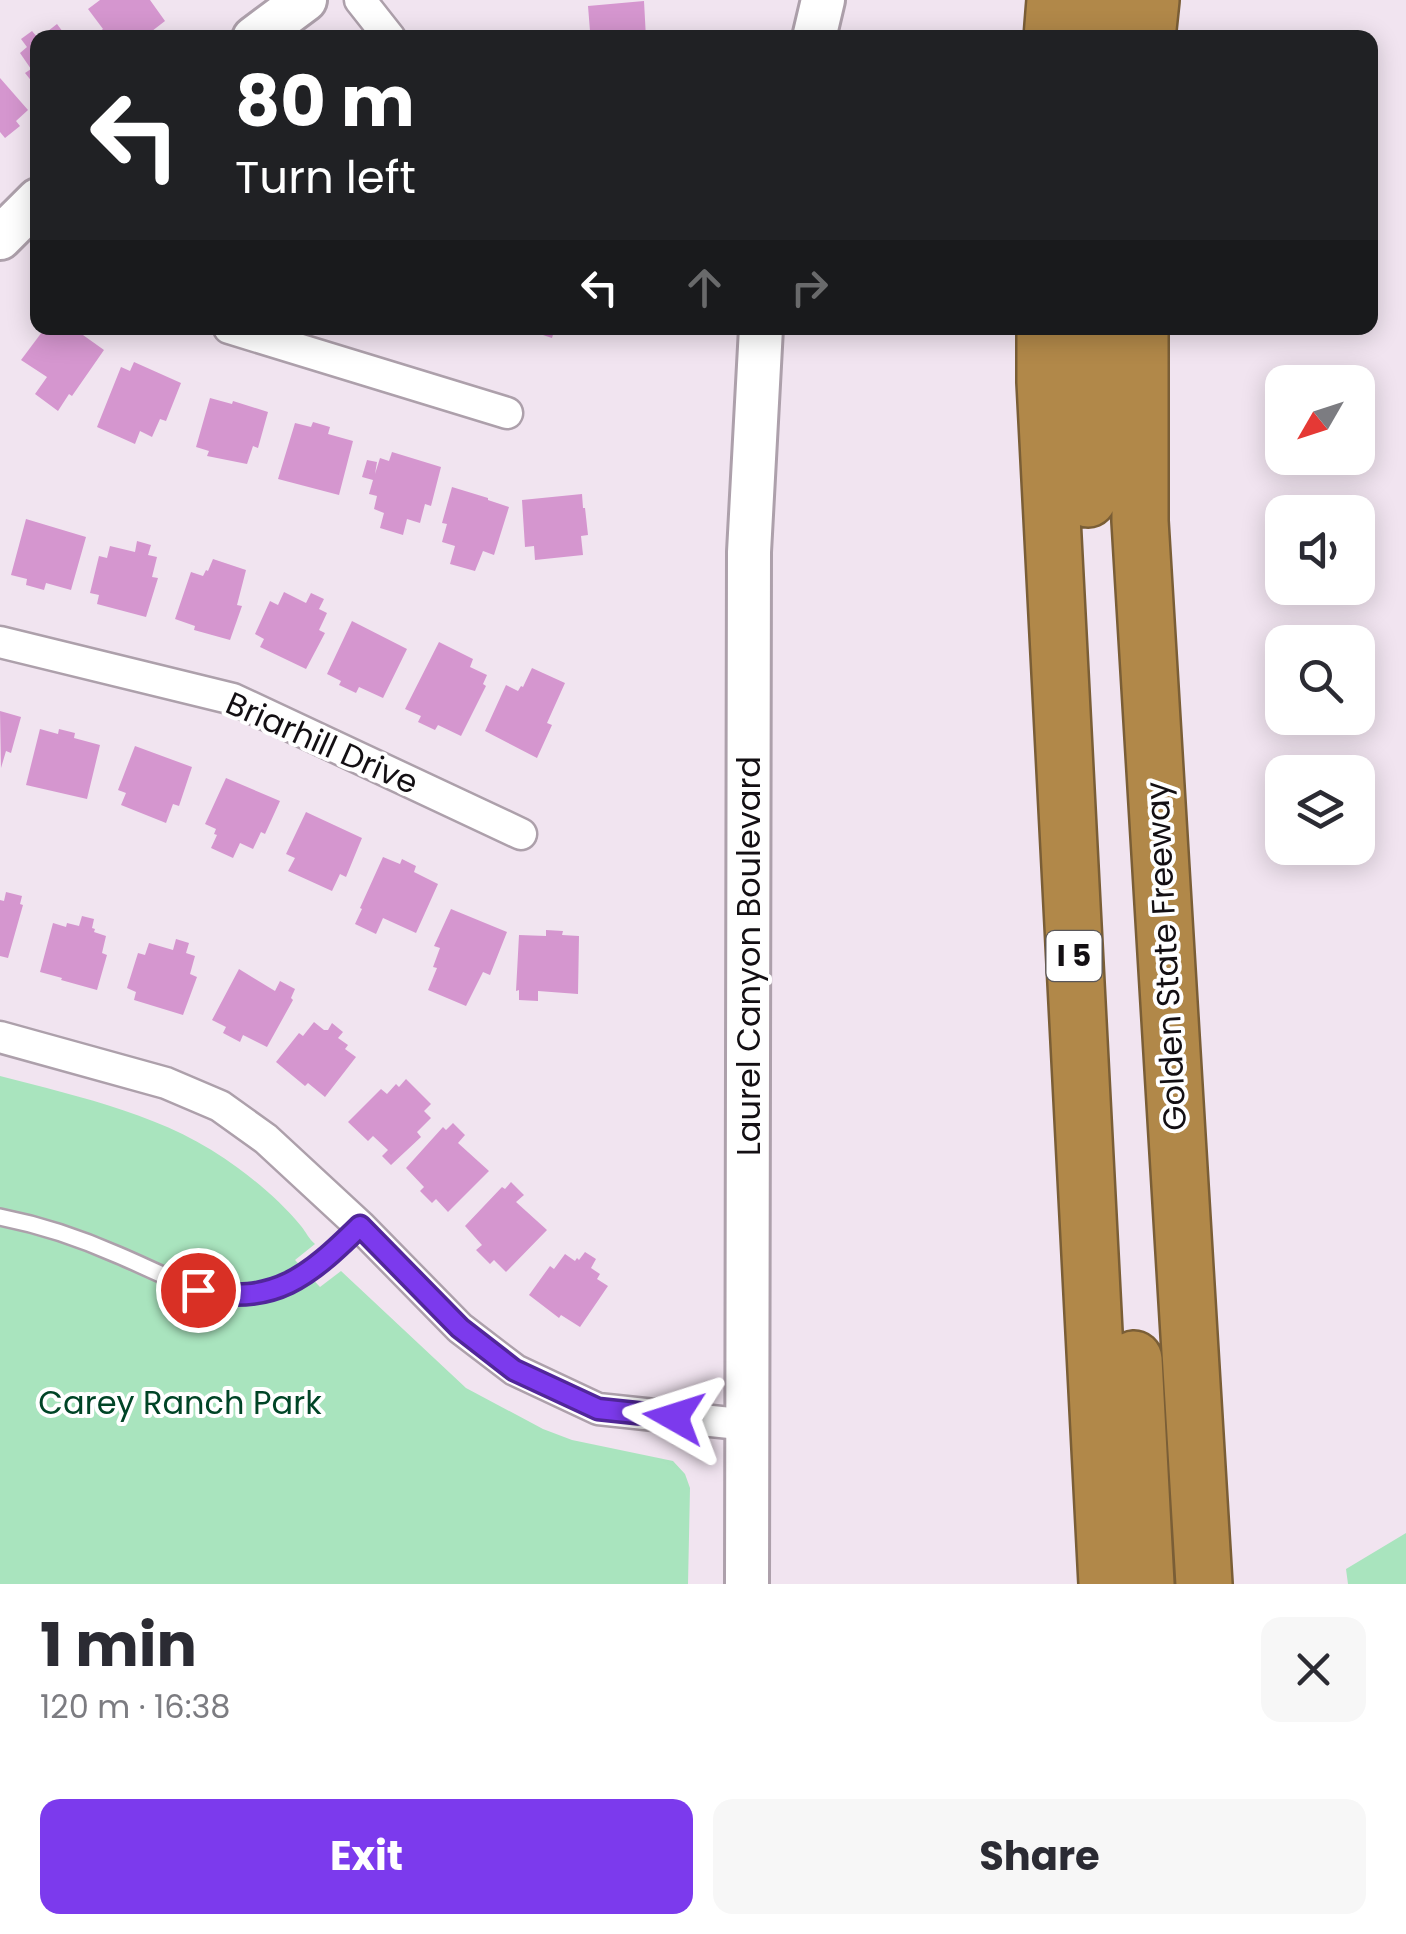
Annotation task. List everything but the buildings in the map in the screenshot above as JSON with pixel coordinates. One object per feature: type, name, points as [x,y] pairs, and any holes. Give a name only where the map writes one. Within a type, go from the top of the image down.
[{"type":"highway","points":[[1053,30],[1055,0]]},
{"type":"highway","points":[[1094,30],[1096,0]]},
{"type":"highway","points":[[1119,30],[1121,0]]},
{"type":"highway","points":[[1148,30],[1151,0]]},
{"type":"highway","name":"I 5","points":[[1045,335],[1044,382],[1107,1584]]},
{"type":"highway","points":[[1086,335],[1085,426],[1093,624],[1146,1584]]},
{"type":"highway","points":[[1109,335],[1110,478],[1140,521]]},
{"type":"highway","name":"Golden State Freeway","points":[[1140,335],[1140,521],[1204,1584]]},
{"type":"street","points":[[265,30],[305,0]]},
{"type":"street","points":[[360,0],[384,30]]},
{"type":"street","points":[[816,30],[823,0]]},
{"type":"street","points":[[0,238],[30,208]]},
{"type":"street","points":[[252,335],[507,414]]},
{"type":"street","name":"Laurel Canyon Boulevard","points":[[747,1584],[749,552],[761,335]]},
{"type":"street","name":"Briarhill Drive","points":[[0,642],[233,700],[521,834]]},
{"type":"street","points":[[0,1037],[166,1083],[220,1106],[266,1139],[360,1226],[460,1328],[514,1370],[598,1409],[749,1425]]},
{"type":"lane","points":[[0,1217],[84,1240],[186,1286],[222,1295],[269,1290],[308,1274],[360,1226]]},
{"type":"green space","name":"Carey Ranch Park","points":[[0,1076],[124,1110],[211,1150],[263,1188],[301,1226],[315,1244],[295,1260],[320,1287],[341,1271],[466,1388],[572,1440],[673,1461],[685,1474],[690,1488],[688,1584],[0,1584]]},
{"type":"green space","points":[[1406,1533],[1406,1584],[1348,1584],[1346,1569]]},
{"type":"route","points":[[198,1290],[237,1295],[282,1286],[316,1268],[360,1226],[460,1328],[514,1370],[598,1409],[674,1417]]}]
